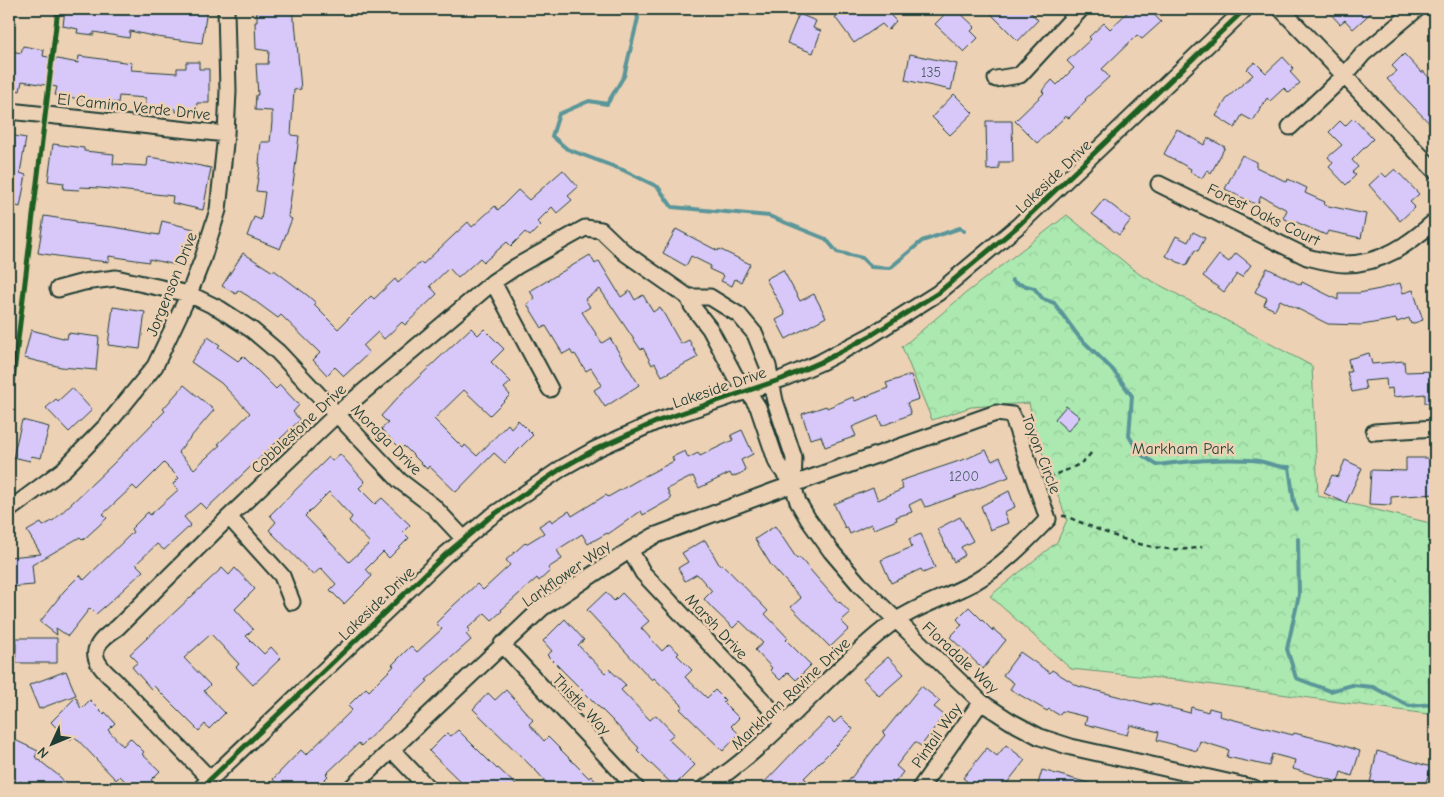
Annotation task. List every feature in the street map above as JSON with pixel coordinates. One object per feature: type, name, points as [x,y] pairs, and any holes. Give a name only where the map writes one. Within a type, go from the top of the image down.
[{"type":"street","name":"Jorgenson Drive","points":[[9,510],[64,469],[107,425],[155,366],[189,294],[218,210],[226,134],[228,91],[226,9]]},
{"type":"street","name":"Lakeside Drive","points":[[205,784],[445,555],[520,496],[562,468],[594,450],[658,420],[812,366],[870,336],[938,293],[1018,226],[1245,9]]},
{"type":"street","points":[[1281,9],[1435,171]]},
{"type":"street","points":[[1290,128],[1345,75],[1363,54],[1417,9]]},
{"type":"street","points":[[996,79],[1020,75],[1077,10]]},
{"type":"street","name":"El Camino Verde Drive","points":[[9,110],[226,134]]},
{"type":"street","name":"Forest Oaks Court","points":[[1159,184],[1307,257],[1344,264],[1365,262],[1398,250],[1418,237],[1435,221]]},
{"type":"street","name":"Cobblestone Drive","points":[[205,784],[114,680],[101,669],[96,661],[96,652],[104,636],[117,628],[337,414],[493,282],[517,266],[585,228],[601,230],[625,253],[688,296],[710,298],[739,315],[755,334],[768,366],[770,382]]},
{"type":"street","name":"Moraga Drive","points":[[58,289],[84,282],[116,278],[189,294],[220,309],[252,330],[278,352],[400,481],[433,506],[464,539]]},
{"type":"street","points":[[493,282],[550,389]]},
{"type":"street","name":"Cobblestone Drive","points":[[688,296],[692,306],[717,341],[735,376],[747,390]]},
{"type":"street","name":"Floradale Way","points":[[770,382],[794,458],[793,485]]},
{"type":"street","name":"Floradale Way","points":[[747,390],[758,407],[778,463],[793,485],[798,502],[808,520],[831,551],[859,584],[981,702],[1010,721],[1040,737],[1071,747],[1254,788]]},
{"type":"street","name":"Toyon Circle","points":[[793,485],[996,414],[1012,416],[1048,519],[994,568],[974,582],[897,620]]},
{"type":"street","points":[[1374,432],[1435,428]]},
{"type":"street","name":"Larkflower Way","points":[[351,788],[542,608],[654,536],[793,485]]},
{"type":"street","points":[[229,517],[282,576],[292,602]]},
{"type":"street","name":"Marsh Drive","points":[[630,550],[643,573],[784,722]]},
{"type":"street","name":"Markham Ravine Drive","points":[[705,788],[742,762],[883,630],[897,620]]},
{"type":"street","name":"Thistle Way","points":[[502,644],[636,788]]},
{"type":"street","name":"Pintail Way","points":[[920,788],[981,702]]},
{"type":"street","points":[[391,750],[428,788]]},
{"type":"path","points":[[1035,482],[1071,468],[1089,457],[1093,450]]},
{"type":"path","points":[[1048,519],[1065,516],[1142,545],[1184,551],[1202,547]]},
{"type":"green space","name":"Markham Park","points":[[1067,215],[1139,274],[1312,366],[1318,496],[1430,523],[1435,521],[1435,715],[1177,680],[1071,669],[990,596],[1057,542],[1067,520],[1036,435],[1029,403],[971,407],[932,420],[902,347],[966,293]]},
{"type":"building","points":[[65,9],[207,9],[202,43],[130,31],[129,38],[94,32],[94,35],[77,33],[78,29],[63,26]]},
{"type":"building","points":[[257,9],[293,9],[293,21],[295,21],[301,89],[294,90],[291,135],[299,136],[288,217],[292,219],[280,249],[247,236],[254,217],[261,220],[265,192],[256,191],[261,142],[270,142],[272,122],[272,111],[255,110],[256,95],[258,95],[256,64],[268,64],[269,51],[256,49],[255,22],[257,22]]},
{"type":"building","points":[[848,9],[898,9],[891,16],[896,21],[888,30],[882,24],[854,43],[835,17]]},
{"type":"building","points":[[950,9],[956,9],[975,27],[971,31],[978,38],[964,52],[935,24]]},
{"type":"building","points":[[986,9],[1027,9],[1038,20],[1018,41]]},
{"type":"building","points":[[1131,9],[1149,9],[1161,22],[1142,39],[1137,35],[1102,69],[1109,77],[1085,99],[1069,118],[1066,116],[1037,143],[1015,121],[1044,93],[1042,91],[1052,80],[1057,85],[1074,68],[1067,61],[1091,39],[1089,37],[1104,23],[1110,29]]},
{"type":"building","points":[[1326,9],[1375,9],[1353,29],[1345,20],[1340,24]]},
{"type":"building","points":[[799,14],[816,21],[813,28],[821,31],[813,53],[787,43]]},
{"type":"building","points":[[23,46],[44,50],[43,56],[78,63],[79,56],[132,63],[131,70],[177,73],[177,68],[186,68],[186,62],[199,62],[199,69],[209,69],[209,103],[197,103],[197,112],[176,112],[176,109],[146,107],[146,98],[119,96],[118,103],[87,100],[55,95],[57,87],[22,81],[20,91],[9,88],[9,69],[12,51],[21,53]]},
{"type":"building","points":[[910,54],[957,64],[951,90],[905,80]]},
{"type":"building","points":[[1404,54],[1435,84],[1435,129],[1387,79],[1397,71],[1392,66]]},
{"type":"building","points":[[1283,57],[1293,68],[1290,72],[1300,83],[1289,93],[1284,88],[1270,101],[1267,98],[1253,121],[1242,115],[1235,128],[1216,116],[1228,97],[1253,75],[1247,69],[1255,62],[1266,73]]},
{"type":"building","points":[[954,94],[973,113],[950,135],[932,117]]},
{"type":"building","points":[[1353,118],[1373,139],[1352,160],[1358,167],[1352,172],[1356,175],[1346,185],[1329,167],[1333,163],[1328,157],[1342,145],[1329,132],[1340,121],[1345,126]]},
{"type":"building","points":[[986,121],[1012,121],[1013,162],[999,162],[999,169],[987,170]]},
{"type":"building","points":[[1177,129],[1204,145],[1208,138],[1225,147],[1211,173],[1207,170],[1202,178],[1190,172],[1191,169],[1164,154]]},
{"type":"building","points":[[9,135],[26,138],[20,173],[26,175],[20,207],[9,204]]},
{"type":"building","points":[[53,144],[84,148],[84,151],[114,154],[113,164],[147,166],[148,157],[211,168],[203,210],[172,203],[173,196],[100,188],[80,187],[79,190],[63,189],[64,183],[48,181]]},
{"type":"building","points":[[1242,155],[1256,162],[1256,167],[1287,182],[1288,179],[1307,188],[1305,193],[1325,202],[1324,205],[1366,214],[1361,238],[1328,231],[1326,235],[1296,222],[1295,224],[1283,218],[1287,210],[1261,196],[1257,205],[1225,189]]},
{"type":"building","points":[[1395,169],[1419,194],[1410,202],[1415,207],[1400,221],[1369,185],[1382,173],[1386,177]]},
{"type":"building","points":[[563,170],[578,187],[568,196],[572,200],[557,213],[552,207],[537,222],[541,225],[530,236],[525,232],[511,246],[507,242],[484,262],[480,258],[458,278],[449,268],[430,286],[437,294],[405,325],[402,322],[384,339],[378,332],[363,346],[369,353],[344,376],[335,367],[327,375],[313,360],[320,353],[281,315],[278,318],[238,290],[236,294],[222,286],[243,253],[273,272],[274,270],[307,295],[316,303],[314,305],[338,329],[371,296],[374,299],[395,279],[398,283],[421,262],[423,264],[468,222],[472,227],[495,206],[498,210],[518,190],[529,200]]},
{"type":"building","points":[[1104,199],[1131,220],[1119,235],[1092,214]]},
{"type":"building","points":[[44,216],[76,221],[76,223],[159,235],[162,221],[194,229],[185,267],[149,259],[149,262],[109,256],[109,262],[38,253]]},
{"type":"building","points":[[676,229],[718,251],[719,249],[750,264],[741,282],[735,279],[732,286],[721,281],[724,276],[709,269],[711,266],[691,256],[686,266],[663,253]]},
{"type":"building","points":[[1193,232],[1205,238],[1198,251],[1195,250],[1186,266],[1166,256],[1176,236],[1188,242]]},
{"type":"building","points":[[1236,253],[1251,265],[1242,277],[1237,274],[1224,292],[1203,276],[1219,255],[1229,262]]},
{"type":"building","points":[[590,255],[595,264],[599,261],[621,297],[630,291],[635,300],[643,295],[653,312],[660,307],[681,344],[689,340],[698,357],[662,376],[655,363],[652,365],[643,348],[641,350],[600,289],[585,299],[590,307],[582,312],[602,343],[610,338],[639,385],[605,407],[594,390],[602,385],[591,368],[586,371],[575,354],[573,355],[570,350],[563,354],[546,326],[542,328],[527,304],[535,299],[530,291]]},
{"type":"building","points":[[1267,268],[1301,285],[1302,282],[1338,300],[1338,293],[1359,293],[1400,283],[1403,293],[1413,290],[1423,320],[1411,324],[1409,318],[1397,322],[1396,319],[1362,325],[1328,324],[1280,300],[1275,310],[1264,305],[1267,298],[1255,292]]},
{"type":"building","points":[[783,270],[800,301],[814,294],[826,317],[786,339],[776,320],[785,315],[766,279]]},
{"type":"building","points":[[113,307],[145,312],[140,349],[108,345]]},
{"type":"building","points":[[471,328],[478,335],[484,329],[504,349],[491,362],[511,382],[504,388],[510,395],[490,415],[464,390],[434,419],[463,448],[465,445],[477,456],[508,424],[511,428],[518,420],[533,435],[505,463],[494,453],[456,492],[429,466],[427,469],[404,446],[401,449],[381,429],[388,423],[381,416],[402,393]]},
{"type":"building","points":[[31,330],[67,339],[68,333],[99,337],[96,370],[61,367],[24,358]]},
{"type":"building","points":[[208,337],[220,345],[218,347],[238,361],[243,356],[276,389],[280,385],[299,405],[293,412],[300,420],[206,509],[200,503],[184,517],[191,525],[164,550],[157,544],[136,564],[143,571],[110,602],[96,614],[90,608],[68,636],[56,628],[57,635],[40,622],[64,591],[80,575],[84,580],[133,532],[131,529],[148,512],[150,515],[178,490],[173,484],[179,478],[164,463],[137,490],[133,486],[103,514],[107,518],[83,540],[80,537],[32,565],[34,585],[9,587],[9,557],[41,554],[27,531],[41,523],[43,526],[54,520],[165,411],[163,409],[184,385],[214,410],[178,452],[194,469],[250,413],[221,383],[191,362]]},
{"type":"building","points":[[1369,353],[1372,364],[1404,361],[1405,372],[1435,371],[1435,403],[1425,403],[1425,394],[1393,397],[1392,388],[1387,389],[1386,379],[1364,381],[1366,389],[1352,392],[1347,372],[1351,372],[1348,359]]},
{"type":"building","points":[[911,375],[919,399],[907,403],[911,414],[882,426],[878,416],[852,427],[856,436],[825,447],[821,436],[810,439],[802,414],[826,406],[827,408],[853,397],[855,401],[888,388],[886,383]]},
{"type":"building","points":[[72,388],[92,410],[69,432],[46,408],[56,399],[58,401]]},
{"type":"building","points":[[1066,406],[1080,417],[1068,431],[1055,419]]},
{"type":"building","points":[[22,420],[49,427],[41,458],[31,456],[30,461],[13,457]]},
{"type":"building","points":[[742,430],[753,454],[741,460],[746,471],[732,477],[730,473],[699,488],[693,476],[667,489],[671,499],[643,515],[641,511],[608,534],[588,544],[582,534],[557,550],[562,559],[548,568],[550,571],[539,581],[537,578],[492,620],[485,613],[468,628],[470,630],[466,634],[471,640],[426,680],[428,681],[361,746],[359,743],[326,774],[328,776],[316,788],[270,788],[276,783],[273,779],[301,750],[306,755],[352,710],[348,706],[366,688],[369,691],[411,646],[417,652],[442,629],[436,623],[454,605],[477,584],[483,590],[510,565],[506,560],[525,543],[544,533],[539,526],[550,519],[552,522],[569,511],[572,516],[606,495],[608,497],[674,461],[672,457],[685,451],[688,458],[698,453],[700,456],[733,440],[731,435]]},
{"type":"building","points":[[986,450],[992,461],[1000,457],[1009,477],[925,507],[921,499],[909,505],[912,512],[896,517],[897,520],[874,529],[871,524],[850,534],[847,527],[845,528],[834,504],[873,488],[878,500],[903,489],[900,481]]},
{"type":"building","points":[[340,454],[365,482],[359,488],[375,504],[382,498],[410,525],[403,532],[409,538],[389,558],[383,552],[366,569],[372,576],[344,604],[330,590],[336,584],[321,568],[313,575],[269,530],[276,522],[270,515],[329,457],[332,461]],"holes":[[[329,492],[352,517],[349,521],[370,543],[349,562],[305,516]]]},
{"type":"building","points":[[1406,458],[1435,458],[1435,494],[1391,497],[1391,505],[1369,504],[1371,470],[1406,471]]},
{"type":"building","points":[[1345,460],[1362,468],[1346,503],[1324,493],[1332,475],[1338,477]]},
{"type":"building","points":[[1009,491],[1015,507],[1004,512],[1008,523],[990,530],[981,506]]},
{"type":"building","points":[[960,517],[973,541],[961,547],[965,555],[954,562],[937,529]]},
{"type":"building","points":[[775,526],[797,559],[799,557],[850,613],[841,621],[849,629],[830,647],[791,607],[801,598],[771,565],[755,539]]},
{"type":"building","points":[[921,534],[935,568],[923,573],[921,569],[891,583],[881,560],[912,547],[909,539]]},
{"type":"building","points":[[705,540],[720,566],[722,564],[768,611],[765,614],[788,638],[786,640],[811,665],[796,680],[788,672],[780,680],[770,670],[772,668],[755,650],[763,643],[740,621],[733,628],[713,609],[704,599],[712,591],[697,574],[685,581],[678,568],[688,562],[682,553]]},
{"type":"building","points":[[222,568],[229,575],[235,568],[255,589],[235,609],[253,629],[246,636],[264,654],[271,647],[281,658],[253,685],[236,667],[239,664],[211,634],[184,658],[210,685],[204,691],[225,713],[209,729],[205,724],[199,731],[154,686],[151,689],[132,667],[138,662],[130,654]]},
{"type":"building","points":[[606,592],[614,601],[622,593],[649,621],[641,628],[662,651],[669,644],[679,653],[677,655],[692,670],[685,677],[707,698],[715,690],[725,700],[723,702],[739,718],[731,726],[739,734],[723,751],[680,709],[683,706],[654,678],[652,680],[587,610]]},
{"type":"building","points":[[969,607],[993,631],[993,629],[1006,640],[983,669],[950,637],[962,625],[957,619]]},
{"type":"building","points":[[565,619],[584,640],[578,645],[605,673],[609,669],[626,685],[621,690],[650,720],[656,715],[674,734],[668,739],[695,765],[674,786],[637,750],[639,748],[547,655],[552,651],[543,641]]},
{"type":"building","points":[[16,638],[57,638],[57,663],[16,663]]},
{"type":"building","points":[[1020,652],[1050,673],[1052,670],[1078,686],[1190,713],[1191,707],[1208,712],[1209,708],[1220,711],[1219,716],[1293,735],[1294,733],[1332,742],[1360,751],[1352,776],[1341,772],[1338,782],[1293,769],[1295,760],[1272,754],[1269,766],[1227,757],[1229,750],[1200,741],[1197,751],[1157,740],[1159,732],[1130,725],[1127,735],[1085,724],[1087,717],[1062,711],[1059,715],[1049,709],[1047,711],[1010,689],[1014,683],[1003,675]]},
{"type":"building","points":[[888,657],[904,674],[879,696],[863,679]]},
{"type":"building","points":[[66,671],[76,695],[39,709],[29,685]]},
{"type":"building","points":[[921,686],[940,701],[934,707],[944,715],[921,746],[915,742],[896,766],[903,772],[891,788],[843,788],[885,735],[883,733]]},
{"type":"building","points":[[506,690],[533,720],[529,724],[544,741],[548,737],[589,778],[591,776],[602,788],[551,788],[473,709],[488,693],[495,700]]},
{"type":"building","points":[[76,697],[81,709],[90,700],[104,714],[105,712],[115,723],[108,730],[123,746],[130,738],[144,752],[142,754],[160,771],[151,780],[159,788],[132,788],[120,776],[116,780],[74,736],[69,741],[51,722]]},
{"type":"building","points":[[841,717],[853,729],[804,778],[815,788],[759,788],[829,718],[834,723]]},
{"type":"building","points":[[458,730],[519,788],[479,788],[474,784],[467,788],[429,751],[447,733],[451,736]]},
{"type":"building","points":[[15,740],[38,751],[35,757],[71,788],[30,788],[20,781],[16,788],[9,788],[9,753]]},
{"type":"building","points":[[1006,745],[1025,760],[1003,788],[975,788],[963,778],[987,748],[997,756]]},
{"type":"building","points":[[1377,751],[1431,767],[1424,788],[1369,788]]},
{"type":"building","points":[[1042,770],[1099,786],[1098,788],[1037,788]]},
{"type":"waterway","points":[[634,9],[638,18],[624,76],[607,104],[589,101],[559,114],[552,136],[567,149],[623,170],[658,187],[672,207],[769,216],[826,239],[837,252],[862,258],[871,267],[890,268],[922,241],[960,228],[964,231]]},
{"type":"waterway","points":[[1012,280],[1015,283],[1034,288],[1043,299],[1054,303],[1079,337],[1113,370],[1132,396],[1129,436],[1139,453],[1157,465],[1204,460],[1239,459],[1256,460],[1289,467],[1297,510]]},
{"type":"waterway","points":[[1298,539],[1299,595],[1287,649],[1296,678],[1330,691],[1352,685],[1373,687],[1409,706],[1435,704]]},
{"type":"cycle path","points":[[9,414],[58,9]]},
{"type":"cycle path","points":[[201,788],[445,555],[489,518],[562,468],[594,450],[658,421],[782,379],[821,362],[870,336],[938,293],[1018,226],[1245,9]]}]
